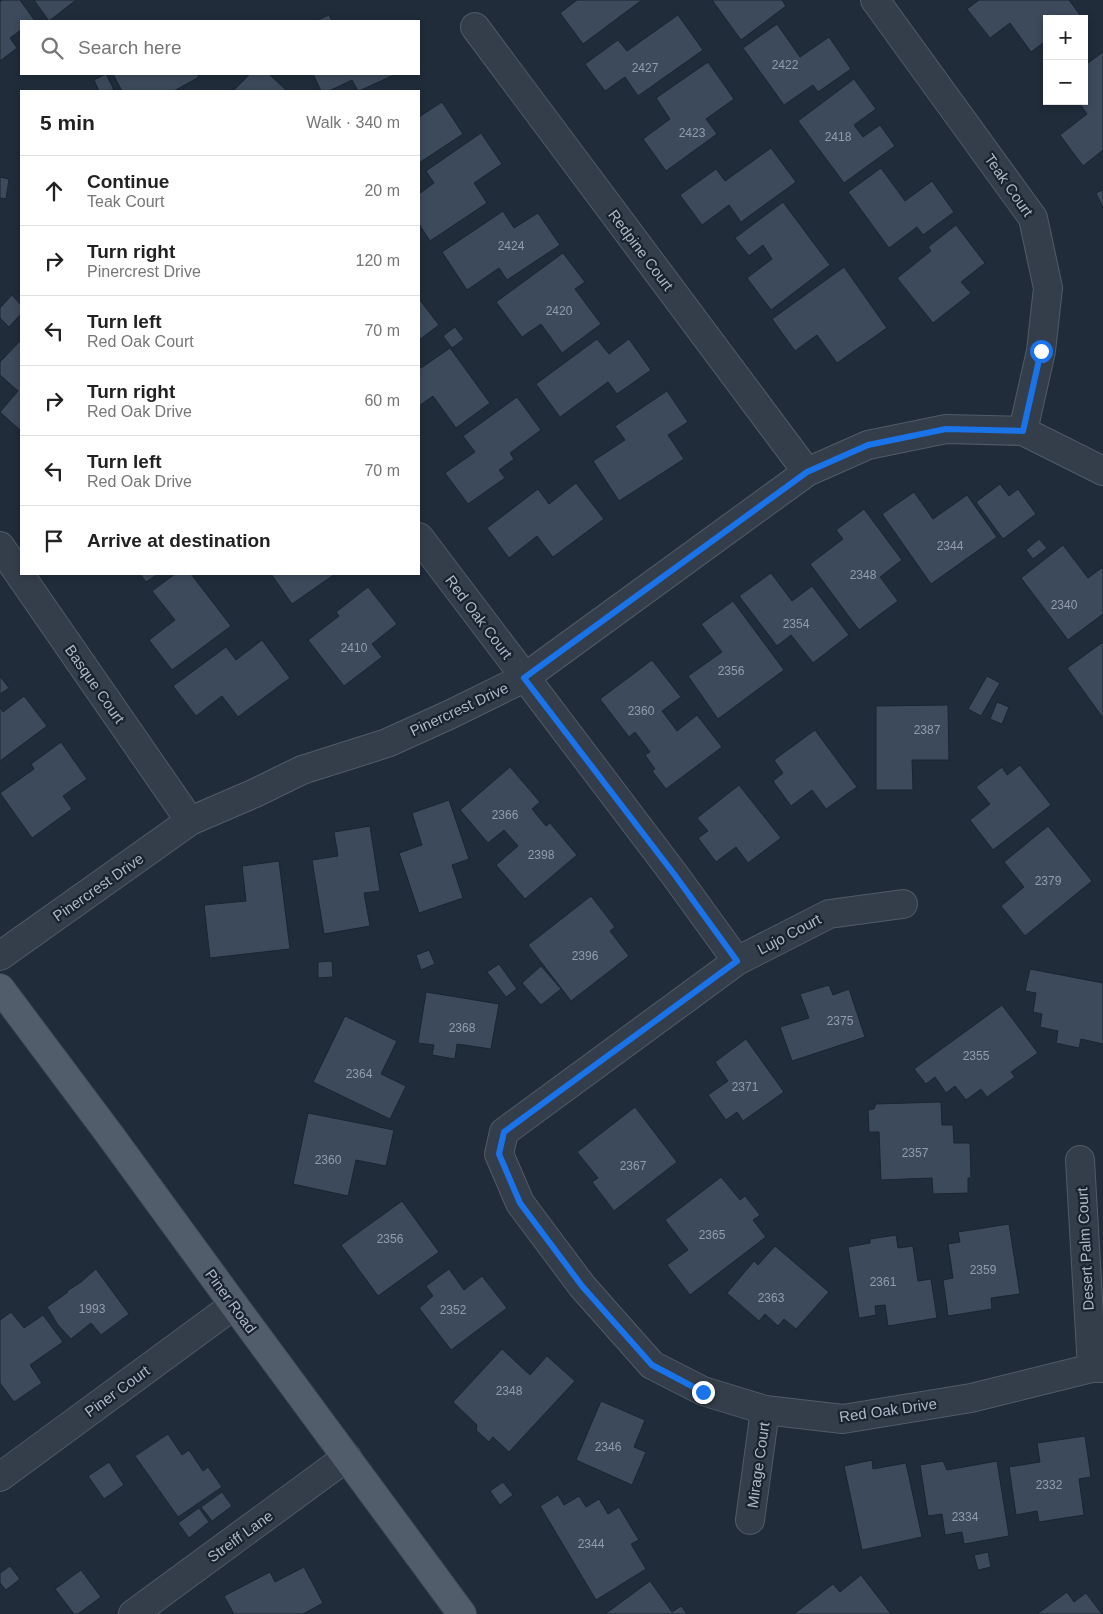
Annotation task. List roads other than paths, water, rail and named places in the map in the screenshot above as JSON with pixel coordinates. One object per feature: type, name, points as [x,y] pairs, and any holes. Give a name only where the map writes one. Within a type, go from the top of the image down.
[{"type":"main road","name":"Piner Road","points":[[0,988],[462,1614]]},
{"type":"street","name":"Teak Court","points":[[875,0],[1033,218],[1048,288],[1041,351],[1023,431]]},
{"type":"street","name":"Redpine Court","points":[[475,27],[807,472]]},
{"type":"street","name":"Pinercrest Drive","points":[[0,956],[190,821],[302,770],[387,742],[449,715],[524,678],[807,472],[868,445],[946,429],[1023,431],[1103,471]]},
{"type":"street","name":"Red Oak Court","points":[[420,538],[674,874],[737,961]]},
{"type":"street","name":"Basque Court","points":[[0,546],[20,575]]},
{"type":"street","name":"Basque Court","points":[[20,575],[190,821]]},
{"type":"street","name":"Lujo Court","points":[[737,961],[829,914],[903,904]]},
{"type":"street","name":"Red Oak Drive","points":[[737,961],[504,1132],[499,1154],[520,1203],[582,1286],[652,1365],[703,1392],[765,1410],[843,1419],[971,1398],[1098,1368]]},
{"type":"street","name":"Desert Palm Court","points":[[1080,1160],[1098,1368]]},
{"type":"street","name":"Piner Court","points":[[0,1476],[234,1305]]},
{"type":"street","name":"Mirage Court","points":[[750,1520],[765,1410]]},
{"type":"street","name":"Streiff Lane","points":[[133,1614],[347,1457]]}]
